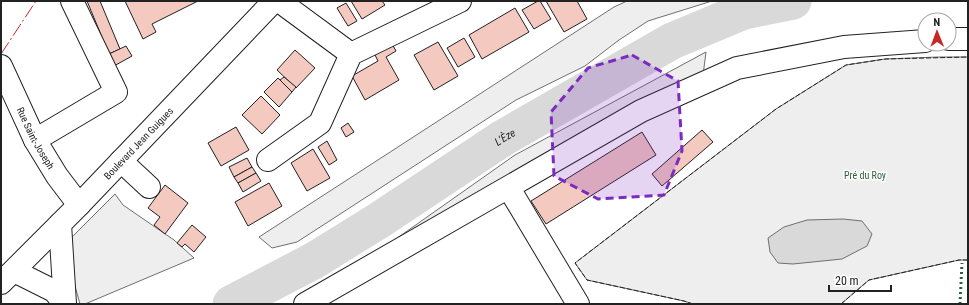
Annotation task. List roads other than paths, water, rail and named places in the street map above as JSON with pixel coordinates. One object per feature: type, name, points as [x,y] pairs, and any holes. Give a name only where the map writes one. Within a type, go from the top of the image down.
[{"type":"street","points":[[35,140],[116,92],[72,1]]},
{"type":"street","name":"Boulevard Jean Guigues","points":[[7,277],[79,205],[274,1]]},
{"type":"street","points":[[279,1],[351,54]]},
{"type":"street","points":[[268,160],[320,123],[351,54],[460,1]]},
{"type":"street","points":[[957,38],[968,39]]},
{"type":"street","points":[[305,304],[640,111],[737,68],[844,47],[917,41]]},
{"type":"street","name":"Rue Saint-Joseph","points":[[1,66],[35,140],[57,176],[79,205]]},
{"type":"street","points":[[121,161],[149,187]]},
{"type":"street","points":[[513,195],[578,304]]},
{"type":"street","points":[[60,224],[65,304]]},
{"type":"street","points":[[7,277],[54,291],[65,304]]},
{"type":"waterway","name":"L'Èze","points":[[231,304],[315,260],[378,221],[503,138],[672,41],[744,11],[793,1]]},
{"type":"park label","name":"Pré du Roy","points":[[865,175]]}]
